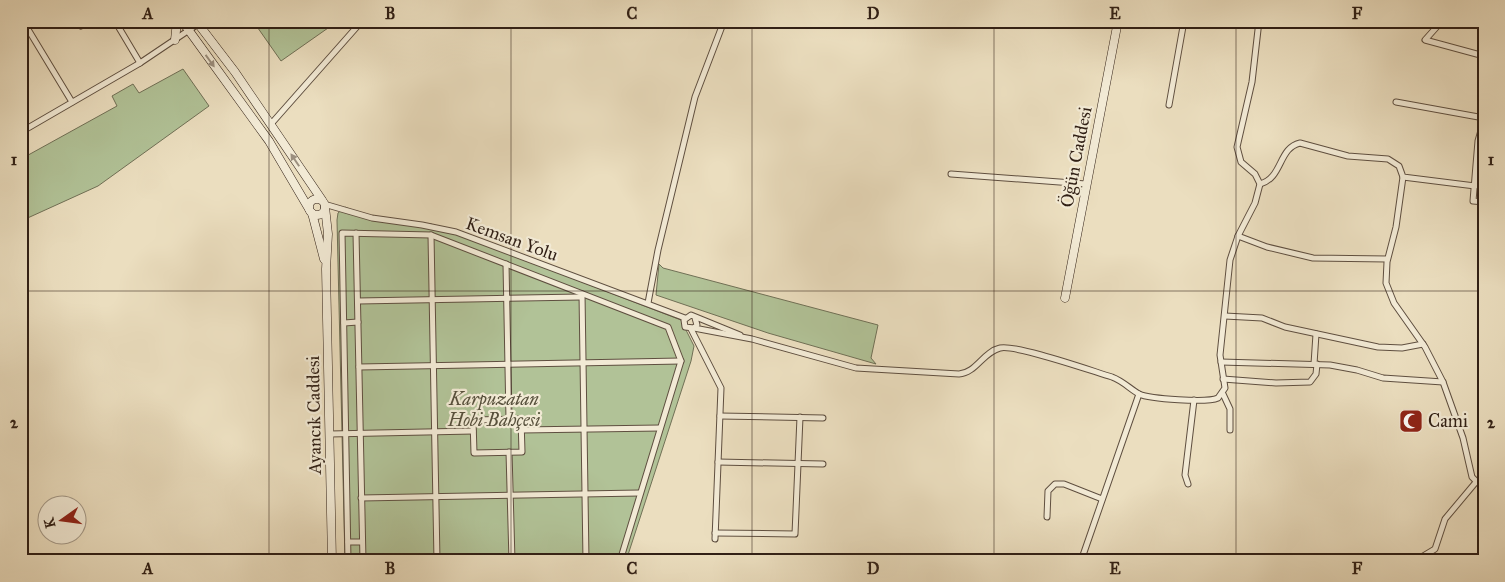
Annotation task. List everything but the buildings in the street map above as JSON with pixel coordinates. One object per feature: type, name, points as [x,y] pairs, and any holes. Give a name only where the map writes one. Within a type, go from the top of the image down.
[{"type":"street","points":[[23,21],[72,102]]},
{"type":"street","points":[[115,21],[140,63]]},
{"type":"street","points":[[176,40],[177,21]]},
{"type":"street","name":"Ayancık Caddesi","points":[[182,21],[268,141],[311,211],[326,269]]},
{"type":"street","points":[[271,124],[362,21]]},
{"type":"street","points":[[648,303],[658,250],[695,97],[724,21]]},
{"type":"street","name":"Öğün Caddesi","points":[[1065,298],[1118,21]]},
{"type":"street","points":[[1169,105],[1184,21]]},
{"type":"street","points":[[1230,430],[1230,409],[1223,394],[1224,379],[1221,362],[1230,260],[1238,236],[1255,203],[1260,184],[1255,174],[1241,162],[1237,147],[1252,82],[1259,21]]},
{"type":"street","points":[[1442,21],[1425,40],[1484,56]]},
{"type":"street","points":[[21,132],[140,63],[189,31],[197,22]]},
{"type":"street","name":"Ayancık Caddesi","points":[[197,22],[271,124],[324,204],[328,234],[326,269],[332,561]]},
{"type":"street","points":[[1396,102],[1484,119],[1478,141],[1473,201],[1484,202]]},
{"type":"street","points":[[1260,184],[1273,177],[1286,151],[1300,143],[1348,156],[1388,159],[1399,166],[1403,177],[1386,278],[1391,296],[1423,344],[1443,382],[1463,438],[1472,477],[1476,482],[1484,484]]},
{"type":"street","points":[[951,174],[1086,184]]},
{"type":"street","points":[[1403,177],[1474,186]]},
{"type":"street","points":[[312,200],[324,204],[321,213],[311,211],[312,200]]},
{"type":"street","name":"Kemsan Yolu","points":[[324,204],[372,218],[456,232],[685,318]]},
{"type":"street","points":[[356,232],[363,561]]},
{"type":"street","points":[[348,561],[342,233],[356,232],[431,235],[582,296],[668,327],[681,361],[620,560],[547,561]]},
{"type":"street","points":[[431,235],[437,561]]},
{"type":"street","points":[[1238,236],[1267,247],[1312,258],[1388,259]]},
{"type":"street","points":[[506,264],[509,419]]},
{"type":"street","points":[[358,301],[582,296]]},
{"type":"street","points":[[582,296],[586,560]]},
{"type":"street","points":[[752,339],[693,329],[684,325],[685,318],[691,315],[752,339],[856,368],[959,374],[969,371],[989,352],[1012,347],[1112,377],[1125,382],[1140,394],[1194,400],[1215,400],[1223,394]]},
{"type":"street","points":[[1225,316],[1262,318],[1316,334],[1378,347],[1402,348],[1423,344]]},
{"type":"street","points":[[693,329],[697,322],[695,318]]},
{"type":"street","points":[[344,323],[358,322]]},
{"type":"street","points":[[693,329],[721,388],[715,539]]},
{"type":"street","points":[[1224,379],[1276,383],[1310,382],[1316,374],[1316,334]]},
{"type":"street","points":[[359,367],[681,361]]},
{"type":"street","points":[[1221,362],[1315,364],[1344,367],[1383,378],[1443,382]]},
{"type":"street","points":[[1081,561],[1140,394]]},
{"type":"street","points":[[1188,484],[1185,475],[1194,400]]},
{"type":"street","points":[[720,416],[823,418]]},
{"type":"street","points":[[715,533],[795,534],[800,417]]},
{"type":"street","points":[[521,419],[521,430],[522,452],[474,452],[473,420],[521,419]]},
{"type":"street","points":[[521,430],[660,428]]},
{"type":"street","points":[[330,434],[473,431]]},
{"type":"street","points":[[510,452],[512,561]]},
{"type":"street","points":[[718,462],[823,464]]},
{"type":"street","points":[[1415,561],[1435,550],[1445,519],[1476,482]]},
{"type":"street","points":[[1047,518],[1048,491],[1055,484],[1064,484],[1102,499]]},
{"type":"street","points":[[362,498],[640,493]]},
{"type":"street","points":[[348,542],[362,542]]},
{"type":"green space","points":[[253,21],[338,21],[281,61]]},
{"type":"green space","points":[[183,69],[209,106],[98,186],[21,221],[21,159],[117,106],[112,96],[133,84],[139,93]]},
{"type":"green space","name":"Karpuzatan Hobi Bahçesi","points":[[345,207],[369,219],[431,224],[681,320],[694,346],[691,361],[626,561],[345,561],[337,220],[338,213]]},
{"type":"green space","points":[[659,264],[663,268],[878,325],[871,358],[876,364],[768,333],[656,295]]},
{"type":"place","name":"Cami","points":[[1411,421]]}]
